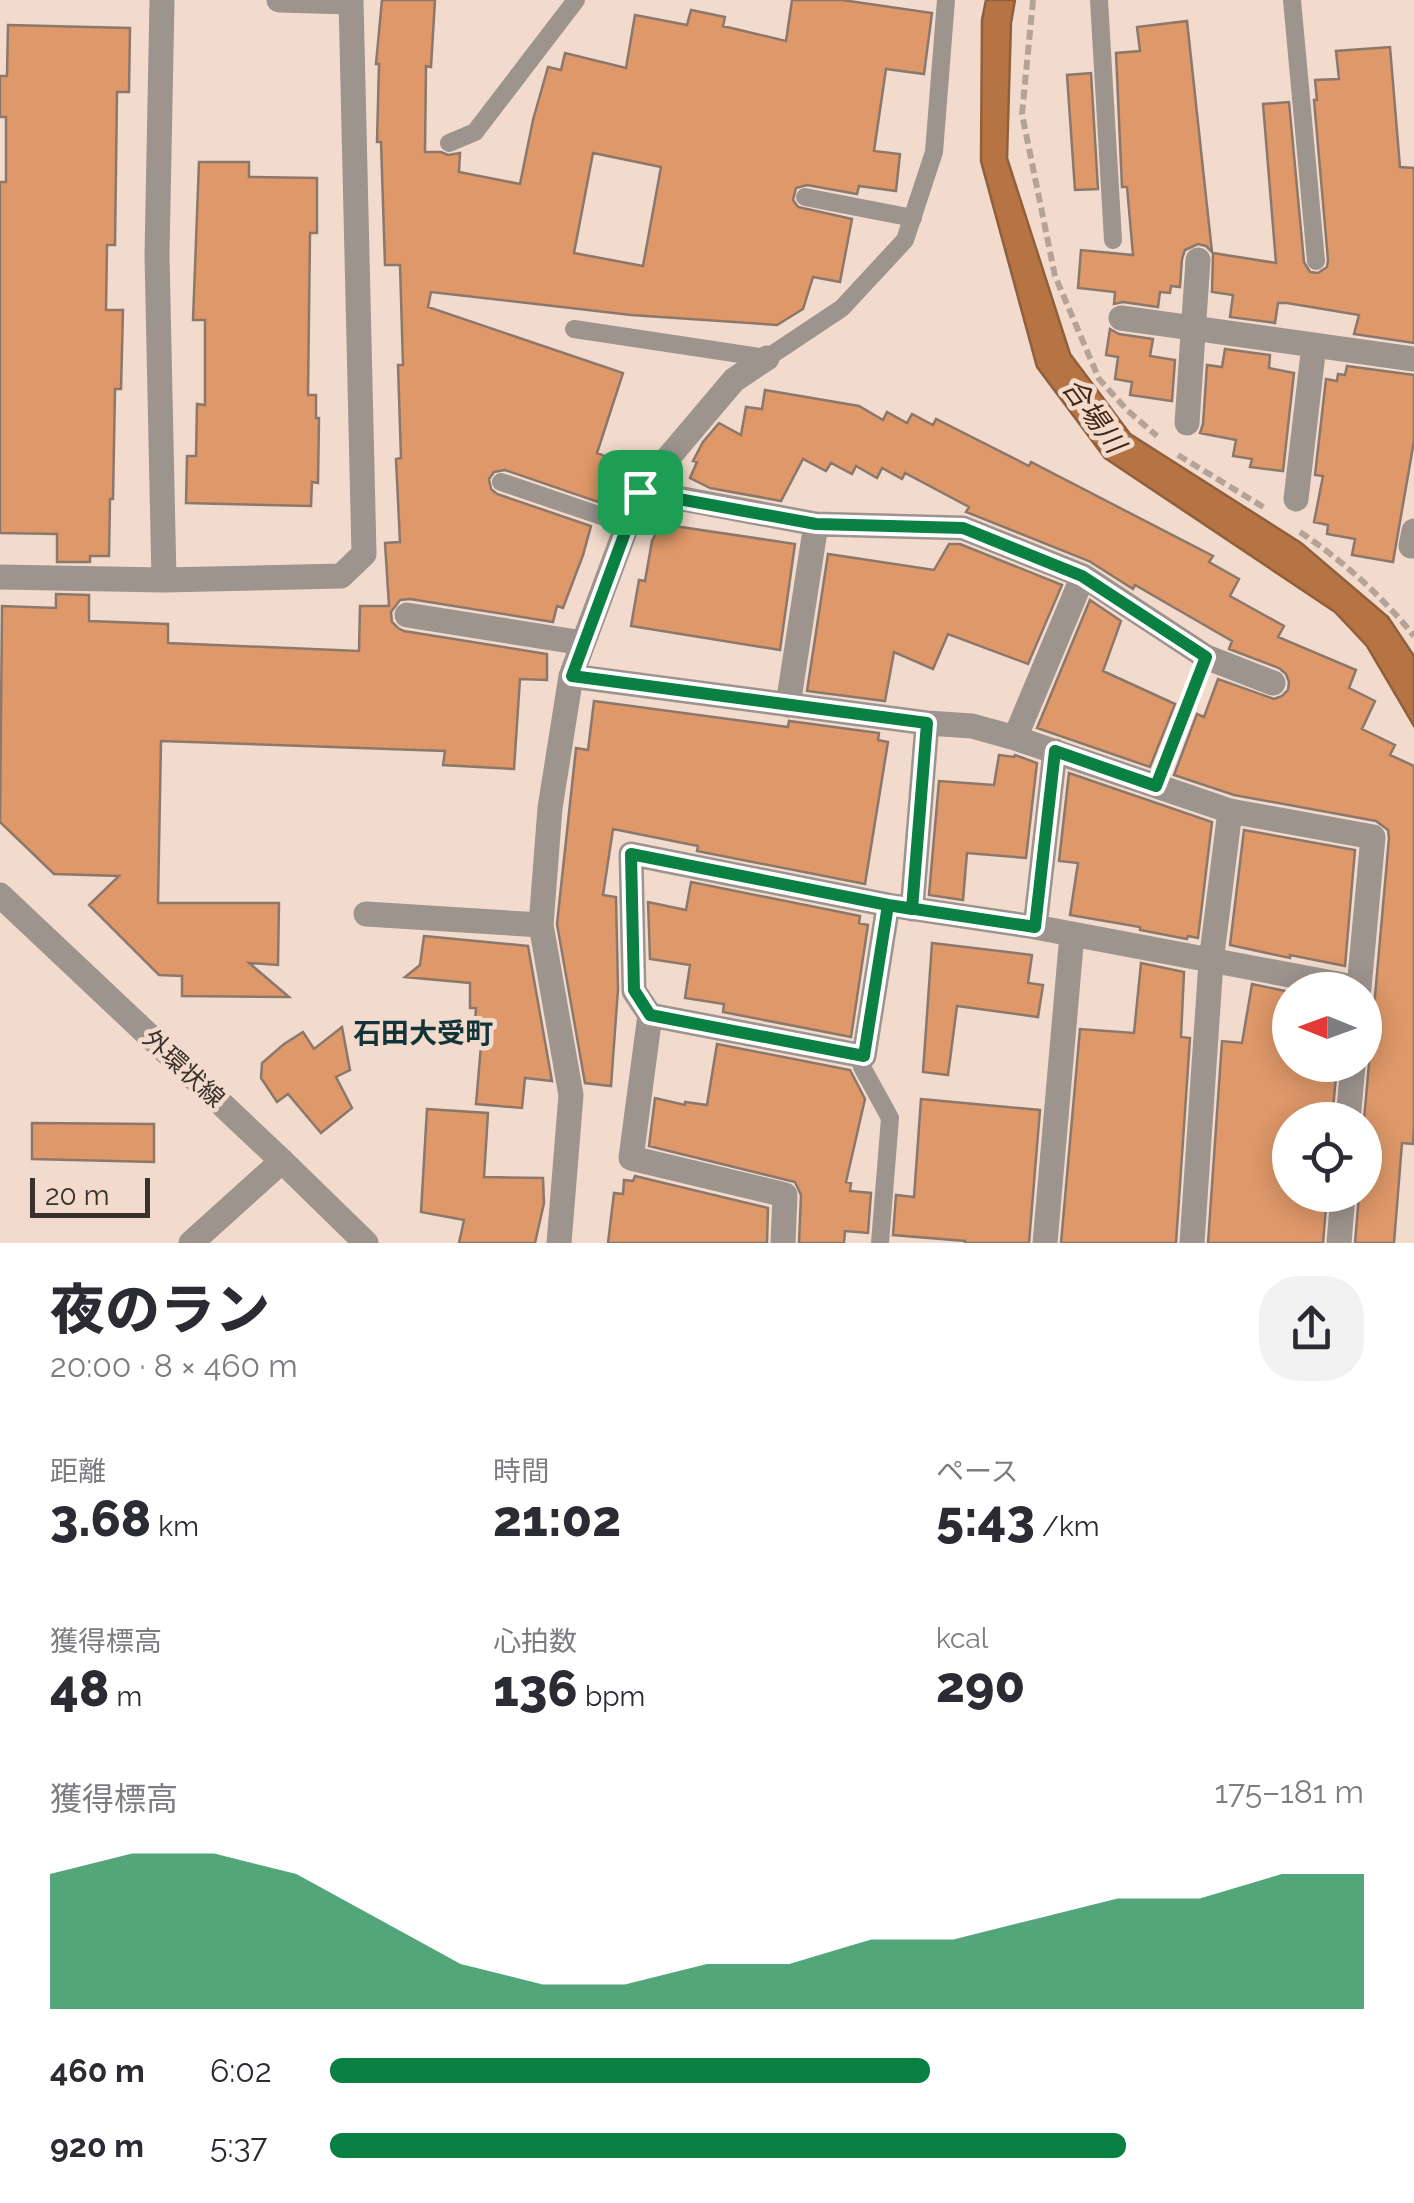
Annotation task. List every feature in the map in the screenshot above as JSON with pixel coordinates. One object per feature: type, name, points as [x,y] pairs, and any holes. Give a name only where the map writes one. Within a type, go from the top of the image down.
[{"type":"street","points":[[162,0],[157,255],[164,580]]},
{"type":"street","points":[[0,577],[164,580],[341,576],[364,554],[351,1],[279,0]]},
{"type":"street","points":[[1188,423],[1198,260]]},
{"type":"street","points":[[1121,318],[1414,359]]},
{"type":"street","points":[[1296,498],[1314,345]]},
{"type":"street","points":[[559,1243],[572,1095],[541,925],[550,808],[572,676],[640,492],[734,380],[767,358]]},
{"type":"street","points":[[640,492],[816,524],[963,528],[1082,576],[1206,657],[1273,683]]},
{"type":"street","points":[[788,705],[816,524]]},
{"type":"street","points":[[1016,738],[1082,576]]},
{"type":"street","points":[[407,614],[583,643]]},
{"type":"street","points":[[572,676],[972,726],[1230,812],[1372,837],[1360,972]]},
{"type":"street","points":[[650,1015],[864,1056],[900,907],[927,723]]},
{"type":"street","points":[[1035,927],[1055,751]]},
{"type":"street","points":[[1192,1243],[1211,962],[1230,812]]},
{"type":"street","points":[[783,1243],[785,1195],[631,1158],[650,1015],[634,990],[631,854],[1272,973]]},
{"type":"street","name":"外環状線","points":[[0,895],[366,1243]]},
{"type":"street","points":[[366,914],[541,925]]},
{"type":"street","points":[[1045,1243],[1072,934]]},
{"type":"street","points":[[190,1243],[282,1161]]},
{"type":"street","points":[[1339,1243],[1342,1212]]},
{"type":"lane","points":[[450,143],[476,132],[576,0]]},
{"type":"lane","points":[[574,329],[767,358],[842,308],[906,240],[934,152],[946,0]]},
{"type":"lane","points":[[1099,0],[1113,240]]},
{"type":"lane","points":[[1292,0],[1316,261]]},
{"type":"lane","points":[[805,197],[913,218]]},
{"type":"lane","points":[[500,482],[628,525]]},
{"type":"lane","points":[[1156,786],[1206,657]]},
{"type":"lane","points":[[864,1056],[862,1066],[890,1118],[880,1243]]},
{"type":"water","name":"合場川","points":[[986,0],[1015,0],[1007,158],[1070,354],[1130,434],[1301,543],[1388,617],[1414,656],[1414,726],[1367,646],[1335,612],[1105,458],[1037,367],[981,161],[982,20]]},
{"type":"building","points":[[382,0],[435,0],[431,67],[426,66],[425,152],[460,153],[459,172],[520,184],[548,67],[561,70],[565,53],[626,68],[635,15],[687,25],[691,10],[725,17],[723,26],[786,41],[792,0],[842,0],[932,13],[924,74],[886,69],[874,151],[900,154],[896,191],[859,186],[857,194],[807,185],[796,188],[793,200],[798,207],[852,219],[840,282],[813,277],[803,309],[777,325],[631,315],[431,292],[428,307],[623,373],[597,453],[610,458],[598,502],[505,470],[494,472],[489,479],[497,494],[591,526],[563,608],[557,606],[553,622],[410,599],[400,600],[391,612],[392,622],[404,631],[547,654],[547,680],[520,679],[514,769],[443,765],[445,751],[161,741],[158,903],[279,903],[278,965],[249,963],[289,997],[182,996],[182,976],[159,975],[89,905],[119,876],[54,874],[0,822],[2,606],[56,608],[56,594],[89,595],[89,621],[168,624],[168,643],[359,651],[360,606],[389,606],[385,543],[400,542],[396,459],[401,458],[398,365],[403,365],[400,265],[385,265],[376,64]],"holes":[[[593,153],[661,167],[643,266],[574,253]]]},
{"type":"building","points":[[1187,21],[1212,252],[1198,244],[1185,250],[1180,287],[1171,286],[1170,293],[1160,292],[1158,307],[1114,304],[1115,292],[1078,288],[1081,250],[1133,255],[1127,187],[1122,187],[1116,53],[1140,51],[1137,27]]},
{"type":"building","points":[[8,25],[130,28],[129,92],[117,92],[115,245],[107,245],[106,310],[123,310],[121,389],[115,389],[109,556],[90,556],[90,562],[57,562],[57,534],[0,533],[0,182],[6,182],[6,117],[0,117],[0,76],[7,76]]},
{"type":"building","points":[[1390,47],[1400,167],[1414,168],[1414,343],[1354,334],[1359,315],[1287,303],[1278,303],[1275,323],[1230,317],[1233,295],[1212,292],[1213,253],[1276,263],[1263,104],[1289,102],[1304,262],[1310,272],[1318,273],[1327,267],[1328,260],[1315,80],[1339,79],[1336,51]]},
{"type":"building","points":[[1091,73],[1098,189],[1075,190],[1067,75]]},
{"type":"building","points":[[199,162],[249,162],[249,177],[317,178],[317,233],[310,233],[308,395],[316,395],[319,418],[318,483],[312,482],[311,506],[186,503],[187,456],[196,456],[197,404],[205,405],[205,320],[193,320]]},
{"type":"building","points":[[1110,329],[1153,339],[1150,356],[1175,360],[1172,401],[1130,395],[1132,382],[1115,379],[1118,357],[1106,355]]},
{"type":"building","points":[[1225,349],[1270,355],[1269,368],[1294,373],[1283,471],[1250,467],[1252,459],[1233,456],[1236,440],[1200,433],[1207,365],[1222,367]]},
{"type":"building","points":[[1347,366],[1414,375],[1414,441],[1393,562],[1352,555],[1355,539],[1327,534],[1328,525],[1314,522],[1323,476],[1315,475],[1326,379],[1337,381],[1338,374],[1345,375]]},
{"type":"building","points":[[765,390],[859,406],[883,420],[887,412],[907,423],[912,414],[933,425],[936,419],[1029,466],[1031,462],[1213,556],[1209,562],[1239,579],[1230,596],[1284,626],[1278,637],[1356,670],[1349,688],[1375,701],[1362,729],[1395,745],[1390,755],[1414,766],[1414,1126],[1413,1144],[1402,1143],[1394,1243],[1355,1243],[1358,1212],[1382,1212],[1382,1102],[1366,1102],[1367,1082],[1382,1082],[1382,972],[1377,972],[1388,830],[1376,821],[1234,795],[1174,775],[1197,714],[1204,717],[1218,679],[1274,699],[1288,690],[1286,674],[1229,649],[1232,641],[1135,585],[1133,589],[1089,561],[966,512],[969,507],[905,473],[902,479],[882,468],[877,478],[856,466],[852,474],[831,463],[826,471],[803,459],[781,501],[710,488],[690,478],[703,442],[719,423],[741,435],[746,407],[762,409]]},
{"type":"building","points":[[661,524],[795,544],[780,650],[631,626],[639,580],[645,581],[652,541]]},
{"type":"building","points":[[949,544],[960,544],[1062,585],[1028,664],[948,634],[933,669],[894,652],[885,701],[807,691],[828,554],[934,570]]},
{"type":"building","points":[[1090,600],[1121,621],[1103,671],[1175,704],[1150,767],[1037,728]]},
{"type":"building","points":[[594,701],[788,727],[789,721],[879,733],[878,740],[888,742],[865,884],[697,851],[698,846],[613,829],[603,895],[616,897],[618,989],[611,1086],[585,1083],[557,924],[576,748],[588,750]]},
{"type":"building","points":[[999,755],[1015,755],[1037,763],[1026,858],[967,853],[963,900],[929,895],[939,781],[994,785]]},
{"type":"building","points":[[1069,773],[1212,822],[1198,938],[1070,915],[1078,863],[1059,861]]},
{"type":"building","points":[[1244,830],[1355,850],[1345,966],[1230,945]]},
{"type":"building","points":[[691,882],[860,916],[859,923],[868,925],[851,1037],[723,1012],[724,1004],[685,998],[690,965],[650,959],[648,902],[686,910]]},
{"type":"building","points":[[424,936],[528,946],[552,1081],[525,1078],[522,1108],[476,1104],[482,1034],[474,1034],[476,1008],[470,1008],[470,983],[405,977],[420,965]]},
{"type":"building","points":[[932,943],[1032,955],[1028,983],[1043,985],[1038,1017],[957,1006],[948,1075],[923,1072]]},
{"type":"building","points":[[1141,963],[1184,972],[1181,1037],[1190,1038],[1176,1243],[1061,1243],[1080,1029],[1134,1033]]},
{"type":"building","points":[[1252,984],[1272,988],[1272,1082],[1335,1082],[1334,1102],[1272,1102],[1272,1212],[1326,1212],[1323,1243],[1208,1243],[1222,1041],[1242,1043]]},
{"type":"building","points":[[342,1027],[350,1070],[336,1077],[352,1108],[321,1133],[288,1094],[277,1102],[261,1078],[262,1063],[303,1032],[314,1049]]},
{"type":"building","points":[[717,1044],[850,1070],[865,1099],[846,1182],[851,1183],[850,1191],[871,1193],[868,1233],[845,1231],[844,1243],[799,1243],[801,1195],[795,1182],[649,1146],[655,1098],[707,1105]]},
{"type":"building","points":[[921,1099],[1040,1110],[1029,1243],[965,1243],[893,1235],[896,1195],[914,1197]]},
{"type":"building","points":[[427,1109],[488,1113],[484,1177],[543,1178],[544,1203],[535,1243],[459,1243],[464,1220],[421,1212]]},
{"type":"building","points":[[32,1123],[154,1124],[154,1162],[32,1159]]},
{"type":"building","points":[[635,1176],[768,1208],[767,1243],[608,1243],[614,1193],[623,1194],[624,1180],[633,1181]]},
{"type":"district","name":"石田大受町","points":[[423,1033]]},
{"type":"route","points":[[640,492],[572,676],[927,723],[912,909],[888,905],[864,1056],[650,1015],[634,990],[631,854],[888,905],[912,909],[1035,927],[1055,751],[1156,786],[1206,657],[1082,576],[963,528],[816,524],[640,492]]}]
